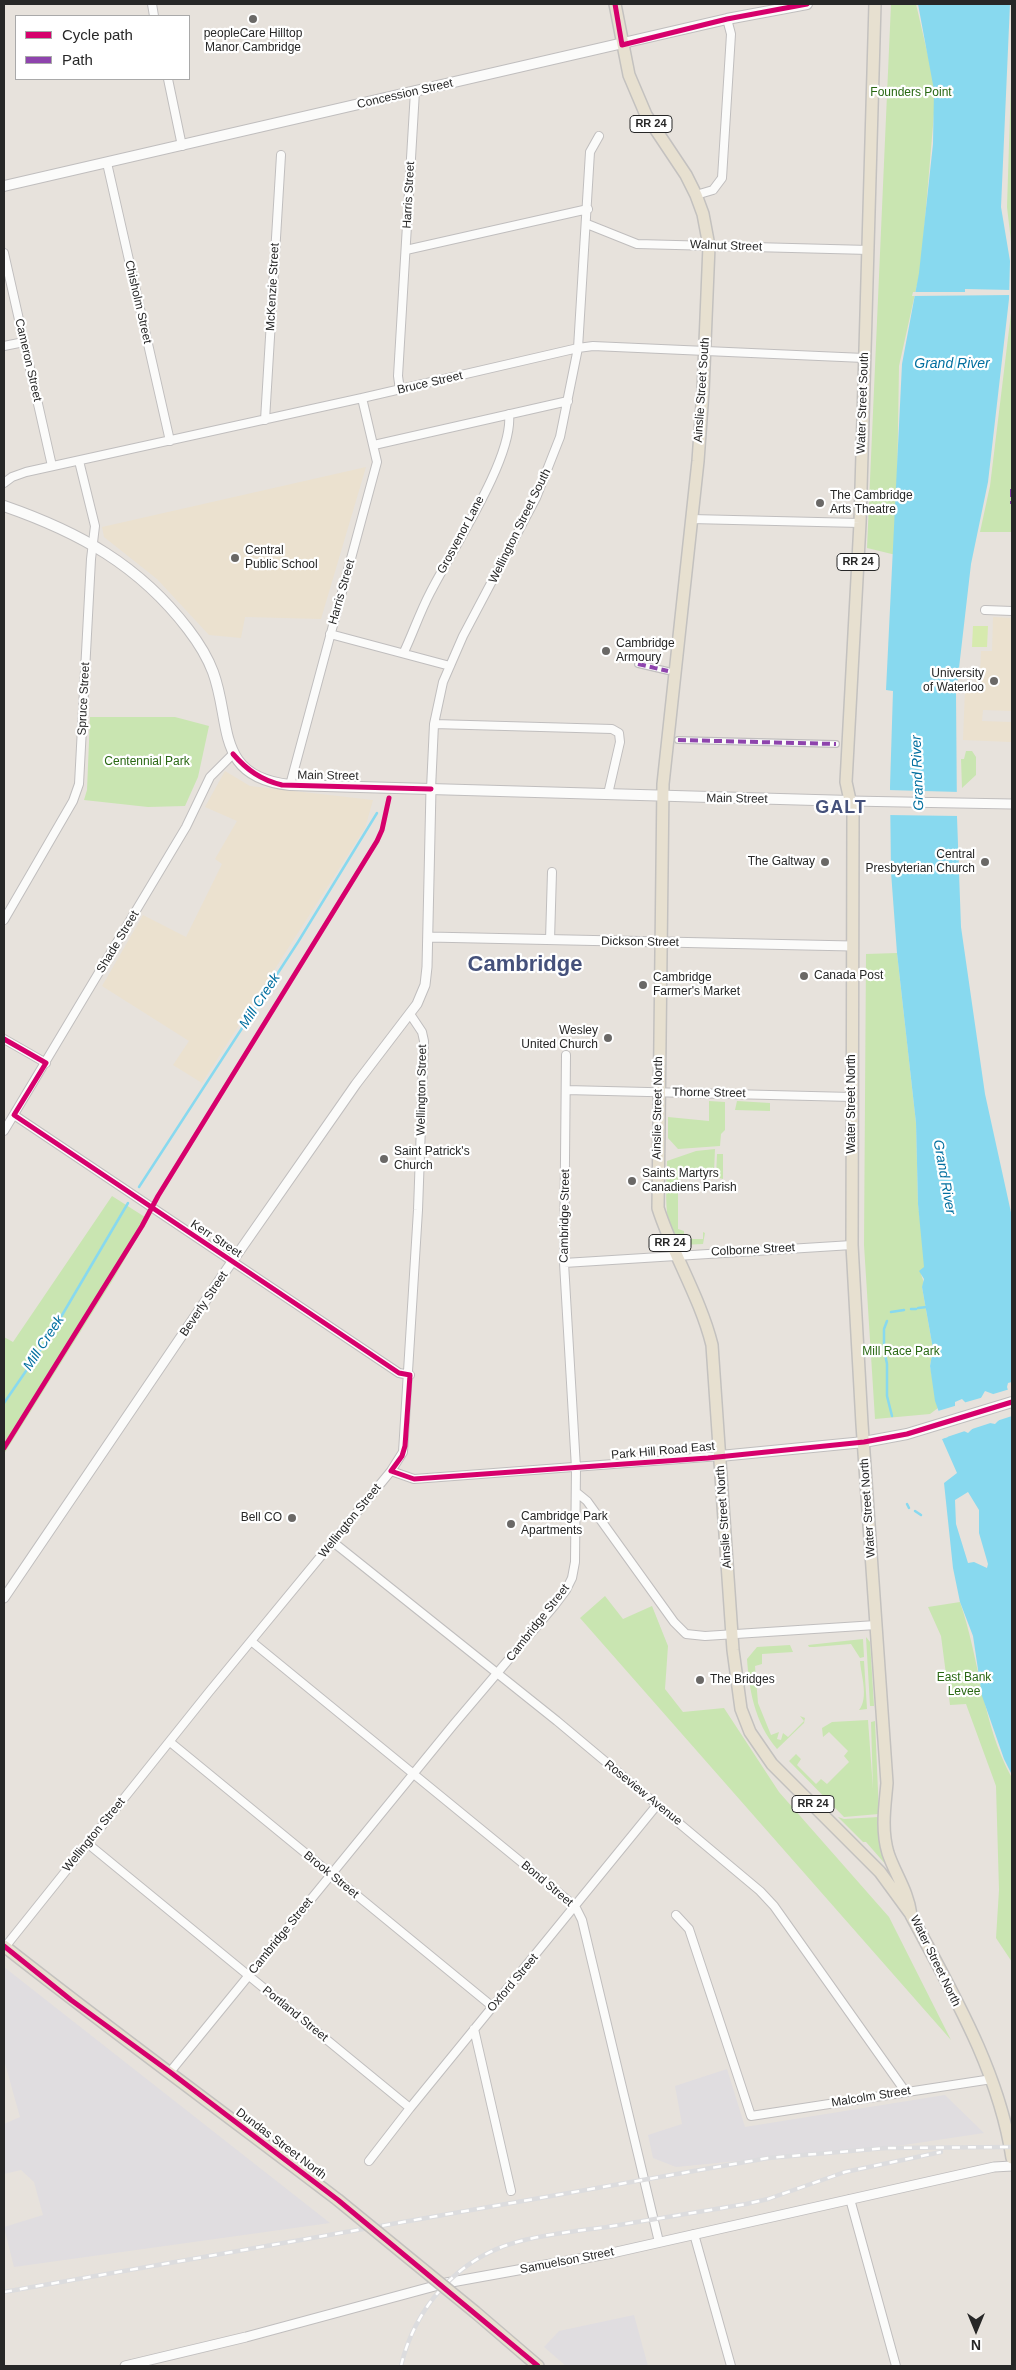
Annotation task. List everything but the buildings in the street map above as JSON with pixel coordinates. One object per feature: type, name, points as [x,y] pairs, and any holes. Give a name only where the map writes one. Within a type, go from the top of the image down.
[{"type":"main road","name":"Ainslie Street South","points":[[614,4],[626,64],[646,115],[686,175],[696,195],[703,214],[709,246],[705,350],[691,519],[667,740],[664,796]]},
{"type":"main road","name":"Concession Street","points":[[4,186],[622,45],[727,19],[807,4]]},
{"type":"main road","name":"Water Street South","points":[[850,801],[846,782],[860,523],[876,4]]},
{"type":"main road","name":"Main Street","points":[[4,506],[49,523],[93,544],[149,586],[180,619],[200,646],[213,672],[226,737],[234,754],[243,765],[262,778],[290,785],[850,801]]},
{"type":"main road","name":"Ainslie Street North","points":[[664,796],[658,1208],[675,1255],[692,1289],[712,1345],[731,1633],[741,1709],[750,1732],[772,1764],[880,1872],[911,1914]]},
{"type":"main road","name":"Water Street North","points":[[850,801],[853,814],[852,1245],[887,1783],[883,1808],[884,1826],[888,1851],[909,1897],[911,1914],[976,2042],[992,2079],[1007,2127],[1012,2158]]},
{"type":"main road","name":"Park Hill Road East","points":[[720,1456],[864,1442],[907,1434],[1012,1402]]},
{"type":"main road","name":"Dundas Street North","points":[[5,1946],[71,2000],[170,2072],[338,2200],[538,2366]]},
{"type":"street","points":[[696,195],[713,190],[722,178],[731,34],[727,19]]},
{"type":"street","points":[[168,80],[182,146]]},
{"type":"street","name":"Harris Street","points":[[400,390],[398,376],[415,91]]},
{"type":"street","name":"Wellington Street South","points":[[432,789],[434,724],[439,695],[463,636],[536,498],[560,437],[578,348],[590,152],[599,136]]},
{"type":"street","name":"McKenzie Street","points":[[265,420],[281,155]]},
{"type":"street","name":"Chisholm Street","points":[[108,163],[170,440]]},
{"type":"street","points":[[406,250],[588,209]]},
{"type":"street","name":"Walnut Street","points":[[587,224],[637,244],[869,250]]},
{"type":"street","name":"Cameron Street","points":[[4,253],[52,466]]},
{"type":"street","points":[[4,346],[24,342]]},
{"type":"street","name":"Bruce Street","points":[[4,484],[17,474],[400,390],[578,348],[592,346],[864,358]]},
{"type":"street","name":"Harris Street","points":[[290,785],[376,468],[377,462],[374,445],[362,398]]},
{"type":"street","points":[[374,445],[568,401]]},
{"type":"street","name":"Grosvenor Lane","points":[[404,652],[429,594],[485,490],[503,452],[510,424],[509,414]]},
{"type":"street","name":"Spruce Street","points":[[4,920],[73,801],[79,784],[95,526],[79,461]]},
{"type":"street","points":[[691,519],[860,523]]},
{"type":"street","points":[[985,610],[1012,610]]},
{"type":"street","points":[[330,634],[404,652],[450,666]]},
{"type":"street","points":[[638,664],[668,671]]},
{"type":"street","points":[[434,724],[612,729],[618,733],[620,742],[608,794]]},
{"type":"street","points":[[678,740],[836,744]]},
{"type":"street","name":"Shade Street","points":[[4,1131],[186,827],[210,777],[234,754]]},
{"type":"street","points":[[410,1014],[422,995],[425,985],[432,789]]},
{"type":"street","name":"Main Street","points":[[850,801],[1012,804]]},
{"type":"street","points":[[550,940],[552,872]]},
{"type":"street","name":"Dickson Street","points":[[428,937],[852,946]]},
{"type":"street","name":"Beverly Street","points":[[4,1598],[356,1084],[410,1014]]},
{"type":"street","name":"Wellington Street","points":[[5,1946],[402,1456],[405,1446],[410,1375],[424,1041],[422,1032],[410,1014]]},
{"type":"street","points":[[4,1039],[46,1063]]},
{"type":"street","name":"Cambridge Street","points":[[170,2072],[413,1774],[554,1606],[572,1578],[576,1468],[564,1263],[566,1055]]},
{"type":"street","name":"Thorne Street","points":[[566,1090],[852,1096]]},
{"type":"street","name":"Kerr Street","points":[[14,1115],[398,1373],[410,1375]]},
{"type":"street","name":"Colborne Street","points":[[564,1263],[852,1245]]},
{"type":"street","name":"Park Hill Road East","points":[[391,1471],[414,1479],[720,1456]]},
{"type":"street","points":[[576,1492],[587,1501],[674,1622],[686,1634],[705,1636],[876,1625]]},
{"type":"street","name":"Roseview Avenue","points":[[333,1542],[751,1882],[769,1901],[906,2091]]},
{"type":"street","name":"Bond Street","points":[[251,1641],[575,1906],[582,1920],[659,2242]]},
{"type":"street","name":"Brook Street","points":[[170,1742],[493,2007]]},
{"type":"street","name":"Oxford Street","points":[[369,2161],[657,1805]]},
{"type":"street","name":"Portland Street","points":[[87,1843],[410,2108]]},
{"type":"street","name":"Malcolm Street","points":[[676,1915],[689,1929],[751,2116],[992,2079]]},
{"type":"street","points":[[474,2030],[512,2191]]},
{"type":"street","name":"Samuelson Street","points":[[125,2366],[246,2337],[446,2283],[659,2242],[994,2167],[1012,2166]]},
{"type":"street","points":[[850,2199],[896,2366]]},
{"type":"street","points":[[694,2234],[731,2366]]},
{"type":"shaded area","name":"Central Public School","points":[[366,467],[321,619],[245,617],[241,638],[209,635],[157,579],[104,537],[102,527]]},
{"type":"shaded area","name":"University of Waterloo","points":[[993,617],[1012,618],[1012,711],[983,710],[982,721],[1012,722],[1012,742],[963,740],[965,689],[975,689],[976,672],[980,672],[981,651],[992,651]]},
{"type":"shaded area","points":[[225,771],[250,786],[373,800],[365,828],[202,1083],[173,1065],[189,1041],[102,986],[143,915],[186,937],[222,864],[215,859],[237,821],[205,807]]},
{"type":"shaded area","points":[[4,1967],[330,2223],[14,2267],[4,2227],[43,2215],[34,2182],[21,2170],[4,2174],[4,2124],[20,2117],[4,2060]]},
{"type":"shaded area","points":[[727,2069],[745,2127],[945,2095],[984,2133],[904,2145],[676,2167],[653,2158],[648,2135],[682,2124],[675,2086]]},
{"type":"shaded area","points":[[634,2315],[648,2366],[566,2366],[544,2347],[559,2331]]},
{"type":"green space","name":"Founders Point","points":[[891,4],[916,4],[936,90],[921,267],[899,366],[896,555],[867,548]]},
{"type":"green space","points":[[1012,51],[1012,250],[1007,207]]},
{"type":"green space","points":[[1012,305],[1012,532],[980,532],[990,486]]},
{"type":"green space","points":[[973,626],[988,626],[987,647],[972,647]]},
{"type":"green space","name":"Centennial Park","points":[[90,717],[175,717],[209,726],[198,777],[185,806],[148,807],[84,800],[87,790]]},
{"type":"green space","points":[[966,751],[972,751],[976,757],[976,775],[962,788],[961,759],[964,759]]},
{"type":"green space","name":"Mill Race Park","points":[[897,953],[916,1123],[918,1204],[924,1250],[924,1268],[921,1274],[924,1283],[922,1287],[933,1349],[930,1366],[938,1408],[930,1414],[875,1419],[864,1245],[866,954]]},
{"type":"green space","points":[[709,1101],[725,1102],[725,1130],[721,1134],[720,1146],[678,1149],[668,1138],[668,1117],[709,1121]]},
{"type":"green space","points":[[737,1101],[770,1103],[770,1111],[735,1110]]},
{"type":"green space","points":[[715,1149],[714,1172],[685,1172],[684,1177],[678,1179],[678,1229],[684,1231],[684,1239],[703,1239],[703,1232],[705,1233],[703,1244],[681,1245],[675,1239],[670,1229],[666,1206],[667,1161],[696,1151]]},
{"type":"green space","points":[[717,1154],[723,1154],[723,1179],[716,1177]]},
{"type":"green space","points":[[112,1196],[148,1219],[114,1278],[4,1454],[4,1337],[13,1342]]},
{"type":"green space","points":[[605,1596],[623,1619],[652,1606],[668,1646],[665,1689],[683,1712],[724,1708],[779,1792],[889,1917],[951,2040],[580,1618]]},
{"type":"green space","name":"East Bank Levee","points":[[960,1602],[994,1736],[1012,1778],[1012,1962],[996,1938],[999,1890],[996,1786],[966,1704],[950,1705],[941,1636],[928,1607]]},
{"type":"green space","points":[[866,1637],[870,1642],[874,1706],[870,1706]]},
{"type":"green space","points":[[863,1639],[864,1657],[860,1658],[851,1644],[814,1647],[809,1647],[808,1645]]},
{"type":"green space","points":[[790,1645],[793,1652],[762,1654],[762,1664],[755,1666],[758,1703],[771,1735],[779,1732],[777,1739],[781,1740],[783,1733],[788,1737],[804,1721],[800,1716],[805,1718],[804,1723],[777,1749],[763,1728],[754,1705],[747,1659],[757,1647]]},
{"type":"green space","points":[[860,1661],[864,1661],[867,1709],[859,1710],[864,1699]]},
{"type":"green space","points":[[868,1720],[873,1789],[871,1722],[875,1721],[879,1814],[844,1817],[789,1761],[796,1754],[801,1759],[797,1765],[816,1784],[821,1779],[827,1784],[849,1762],[844,1756],[848,1751],[829,1732],[823,1737],[822,1728],[832,1722]]},
{"type":"green space","points":[[838,1817],[844,1819],[879,1817],[878,1835],[887,1866],[866,1842],[863,1842]]},
{"type":"water","name":"Grand River","points":[[918,4],[1010,4],[1001,207],[1010,261],[1009,299],[988,482],[971,564],[956,694],[957,817],[961,927],[985,1094],[1012,1217],[1012,1382],[1008,1383],[1007,1387],[1012,1403],[1012,1775],[1004,1759],[982,1696],[973,1636],[960,1602],[953,1568],[944,1483],[957,1473],[942,1439],[948,1437],[935,1401],[930,1366],[933,1349],[922,1287],[924,1279],[919,1271],[924,1267],[918,1204],[916,1123],[897,953],[891,872],[890,787],[893,691],[886,690],[902,364],[919,273],[933,144],[934,90]],"holes":[[[985,1391],[993,1394],[999,1420],[995,1424],[990,1423],[981,1398]],[[962,1399],[965,1402],[973,1428],[968,1433],[964,1431],[955,1402]],[[968,1492],[979,1510],[979,1533],[988,1564],[987,1568],[974,1562],[968,1563],[956,1524],[955,1500]]]},
{"type":"pier","points":[[965,289],[1011,290],[1011,295],[912,296],[913,292],[965,292]]},
{"type":"pier","points":[[887,790],[960,792],[959,816],[888,815]]},
{"type":"pier","points":[[1010,1389],[1012,1395],[1012,1416],[996,1421],[990,1395]]},
{"type":"pier","points":[[984,1397],[994,1422],[969,1430],[963,1403]]},
{"type":"pier","points":[[958,1405],[968,1430],[941,1439],[945,1436],[938,1411]]},
{"type":"waterway","name":"Mill Creek","points":[[139,1187],[298,942],[377,813]]},
{"type":"waterway","name":"Mill Creek","points":[[4,1403],[48,1339],[128,1203]]},
{"type":"waterway","points":[[918,1308],[927,1307]]},
{"type":"waterway","points":[[911,1309],[916,1309]]},
{"type":"waterway","points":[[891,1312],[904,1310]]},
{"type":"waterway","points":[[887,1321],[884,1329],[884,1349],[887,1364],[887,1396],[892,1416]]},
{"type":"waterway","points":[[907,1504],[909,1508]]},
{"type":"waterway","points":[[915,1511],[921,1515]]},
{"type":"railway","points":[[4,2292],[768,2158],[886,2148],[1012,2147]]},
{"type":"railway","points":[[401,2366],[408,2344],[428,2305],[458,2273],[476,2260],[496,2250],[528,2239],[746,2204],[768,2199],[845,2172],[941,2152]]},
{"type":"marked path","points":[[1012,489],[1012,504]]},
{"type":"marked path","points":[[638,664],[668,671]]},
{"type":"marked path","points":[[678,740],[836,744]]},
{"type":"cycle path","points":[[615,4],[622,45],[727,19],[807,4]]},
{"type":"cycle path","points":[[233,754],[255,774],[282,785],[431,789]]},
{"type":"cycle path","points":[[4,1448],[377,841],[382,830],[389,798]]},
{"type":"cycle path","points":[[4,1039],[46,1063],[14,1115],[399,1373],[410,1375],[405,1446],[402,1456],[391,1471],[414,1479],[708,1458],[864,1442],[907,1434],[1012,1402]]},
{"type":"cycle path","points":[[4,1946],[71,2000],[170,2072],[338,2200],[538,2366]]},
{"type":"place","name":"peopleCare Hilltop Manor Cambridge","points":[[253,19]]},
{"type":"place","name":"The Cambridge Arts Theatre","points":[[820,503]]},
{"type":"place","name":"Central Public School","points":[[235,558]]},
{"type":"place","name":"Cambridge Armoury","points":[[606,651]]},
{"type":"place","name":"University of Waterloo","points":[[994,681]]},
{"type":"place","name":"The Galtway","points":[[825,862]]},
{"type":"place","name":"Central Presbyterian Church","points":[[985,862]]},
{"type":"place","name":"Canada Post","points":[[804,976]]},
{"type":"place","name":"Cambridge Farmer's Market","points":[[643,985]]},
{"type":"place","name":"Wesley United Church","points":[[608,1038]]},
{"type":"place","name":"Saint Patrick's Church","points":[[384,1159]]},
{"type":"place","name":"Saints Martyrs Canadiens Parish","points":[[632,1181]]},
{"type":"place","name":"Bell CO","points":[[292,1518]]},
{"type":"place","name":"Cambridge Park Apartments","points":[[511,1524]]},
{"type":"place","name":"The Bridges","points":[[700,1680]]},
{"type":"district","name":"GALT","points":[[841,808]]},
{"type":"district","name":"Cambridge","points":[[525,965]]}]
